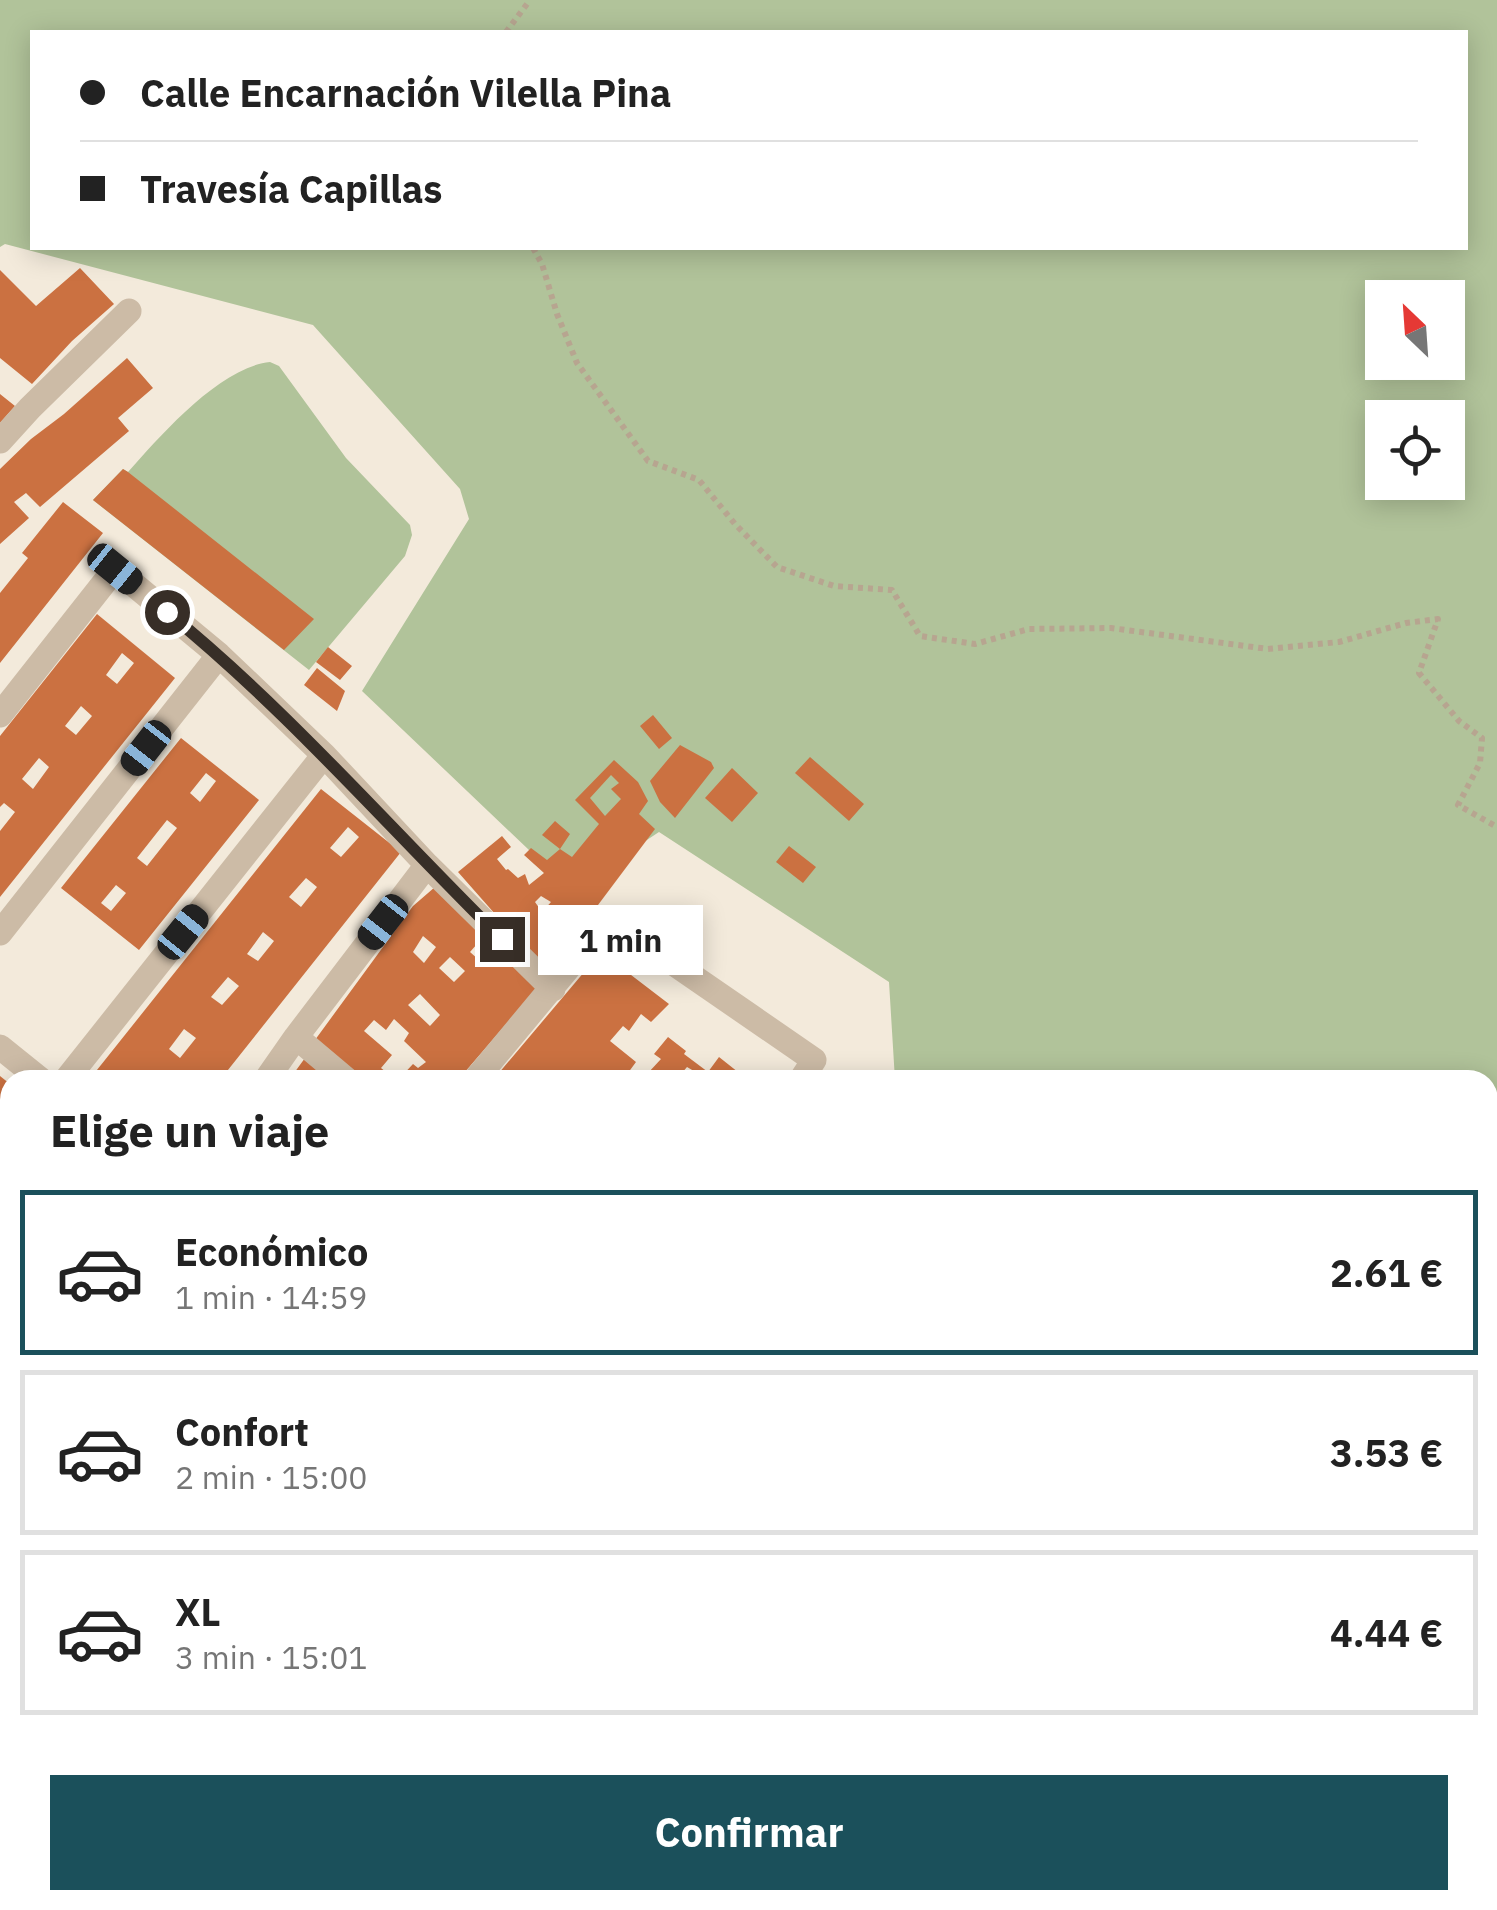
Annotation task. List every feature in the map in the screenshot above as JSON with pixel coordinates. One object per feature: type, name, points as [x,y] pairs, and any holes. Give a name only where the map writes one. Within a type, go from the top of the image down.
[{"type":"street","points":[[0,441],[129,311]]},
{"type":"street","points":[[0,715],[115,569],[220,655],[553,988]]},
{"type":"street","points":[[0,933],[220,655]]},
{"type":"street","points":[[74,1070],[324,755]]},
{"type":"street","points":[[273,1070],[427,865]]},
{"type":"street","points":[[484,1070],[599,932],[621,926],[808,1070]]},
{"type":"street","points":[[296,1036],[335,1070]]},
{"type":"street","points":[[0,1047],[29,1070]]},
{"type":"path","points":[[508,30],[530,0]]},
{"type":"path","points":[[534,250],[577,363],[648,462],[699,480],[777,567],[834,586],[892,590],[920,636],[976,644],[1029,629],[1111,628],[1268,649],[1339,642],[1406,623],[1438,619],[1419,673],[1458,721],[1482,738],[1480,763],[1458,805],[1497,826]]},
{"type":"green space","points":[[0,0],[1497,0],[1497,1070],[894,1070],[889,982],[659,832],[571,890],[362,691],[469,519],[460,489],[313,325],[5,244],[0,247]]},
{"type":"green space","points":[[270,362],[279,366],[346,458],[410,525],[412,535],[405,556],[309,670],[93,500],[123,469],[128,472],[192,405],[231,376]]},
{"type":"building","points":[[80,268],[114,304],[32,384],[0,358],[0,270],[36,306]]},
{"type":"building","points":[[127,358],[153,388],[118,418],[129,431],[40,507],[26,493],[14,502],[29,518],[0,544],[0,469]]},
{"type":"building","points":[[0,394],[15,406],[0,423]]},
{"type":"building","points":[[123,469],[314,619],[284,650],[93,500]]},
{"type":"building","points":[[63,502],[103,533],[0,663],[0,593],[28,558],[22,553]]},
{"type":"building","points":[[97,614],[175,678],[0,897],[0,831],[15,812],[4,803],[0,807],[0,736]],"holes":[[[122,653],[134,663],[117,684],[106,675]],[[81,706],[92,716],[76,735],[65,726]],[[39,758],[49,767],[33,789],[22,779]]]},
{"type":"building","points":[[328,647],[352,666],[340,680],[316,662]]},
{"type":"building","points":[[317,668],[345,691],[337,711],[304,685]]},
{"type":"building","points":[[653,715],[672,738],[659,749],[640,726]]},
{"type":"building","points":[[181,738],[259,800],[139,950],[61,888]],"holes":[[[206,773],[216,781],[200,802],[190,793]],[[167,820],[177,828],[147,866],[137,858]],[[116,885],[126,893],[111,911],[101,903]]]},
{"type":"building","points":[[680,745],[711,762],[714,768],[675,818],[660,802],[650,781]]},
{"type":"building","points":[[810,757],[864,804],[849,821],[795,773]]},
{"type":"building","points":[[614,760],[638,782],[648,801],[639,814],[655,829],[547,973],[458,872],[502,836],[511,847],[497,859],[518,878],[525,874],[529,885],[544,873],[524,855],[531,848],[547,860],[560,849],[572,857],[599,824],[575,800]],"holes":[[[611,775],[619,783],[611,789],[621,799],[605,816],[590,798]],[[541,896],[551,902],[542,912],[535,902]]]},
{"type":"building","points":[[732,768],[758,793],[732,822],[705,798]]},
{"type":"building","points":[[321,789],[401,852],[228,1070],[97,1070]],"holes":[[[348,827],[359,837],[341,857],[330,848]],[[306,878],[317,887],[301,907],[289,897]],[[263,932],[274,941],[258,961],[247,954]],[[228,977],[239,986],[222,1005],[211,997]],[[184,1029],[196,1038],[180,1058],[169,1049]]]},
{"type":"building","points":[[555,821],[570,834],[560,849],[542,835]]},
{"type":"building","points":[[789,846],[816,867],[803,883],[776,862]]},
{"type":"building","points":[[435,887],[485,935],[470,952],[479,960],[494,945],[539,986],[467,1070],[407,1070],[413,1064],[418,1068],[426,1062],[404,1041],[409,1033],[394,1019],[386,1030],[374,1020],[364,1031],[392,1055],[381,1068],[384,1070],[351,1070],[315,1040],[413,906]],"holes":[[[423,936],[436,947],[424,963],[413,952]],[[450,957],[465,971],[454,982],[439,968]],[[420,994],[440,1015],[430,1026],[408,1005]]]},
{"type":"building","points":[[601,952],[669,1004],[651,1022],[641,1014],[629,1031],[623,1026],[610,1041],[636,1062],[630,1070],[501,1070]]},
{"type":"building","points":[[668,1037],[705,1070],[651,1070],[661,1059],[654,1054]]},
{"type":"building","points":[[719,1057],[735,1070],[709,1070]]},
{"type":"building","points":[[305,1058],[319,1070],[296,1070]]},
{"type":"route","points":[[167,612],[220,655],[324,755],[502,939]]}]
